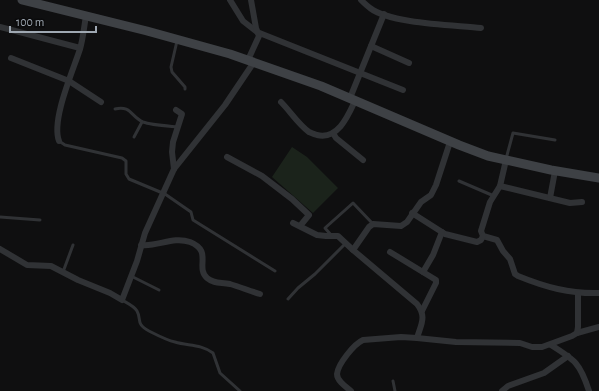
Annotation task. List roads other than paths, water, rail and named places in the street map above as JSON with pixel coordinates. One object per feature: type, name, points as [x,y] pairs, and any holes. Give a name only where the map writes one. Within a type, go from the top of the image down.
[{"type":"street","points":[[22,0],[178,39],[251,61],[321,86],[450,142],[488,156],[555,171],[599,178]]},
{"type":"street","points":[[230,0],[243,21],[257,32],[403,90]]},
{"type":"street","points":[[0,249],[27,265],[51,266],[122,300],[145,233],[174,169],[225,105],[251,61],[259,36],[251,0]]},
{"type":"street","points":[[361,0],[371,9],[393,18],[481,28]]},
{"type":"street","points":[[281,102],[310,133],[322,136],[331,135],[347,118],[360,73],[384,14]]},
{"type":"street","points":[[59,142],[57,135],[59,119],[80,48],[86,16]]},
{"type":"street","points":[[0,27],[80,48]]},
{"type":"street","points":[[371,46],[409,63]]},
{"type":"street","points":[[11,58],[69,81],[101,102]]},
{"type":"street","points":[[174,169],[172,152],[173,142],[182,114],[176,110]]},
{"type":"street","points":[[333,133],[336,138],[363,160]]},
{"type":"street","points":[[353,250],[369,227],[373,224],[401,226],[407,222],[421,202],[431,195],[436,185],[450,142]]},
{"type":"street","points":[[227,157],[262,176],[292,199],[309,215],[300,226]]},
{"type":"street","points":[[483,236],[481,231],[490,202],[500,186],[506,160]]},
{"type":"street","points":[[550,198],[555,171]]},
{"type":"street","points":[[500,186],[570,203],[582,202]]},
{"type":"street","points":[[412,213],[442,232],[477,242],[481,240],[483,236]]},
{"type":"street","points":[[293,223],[317,235],[338,236],[417,304],[422,311],[423,318],[417,338]]},
{"type":"street","points":[[423,272],[433,255],[442,232]]},
{"type":"street","points":[[483,236],[497,240],[503,251],[510,259],[518,276],[544,286],[578,293],[599,293]]},
{"type":"street","points":[[141,245],[147,246],[171,240],[190,242],[199,248],[203,253],[203,272],[206,277],[214,282],[229,284],[260,294]]},
{"type":"street","points":[[390,252],[434,278],[436,282],[422,311]]},
{"type":"street","points":[[577,333],[578,293]]},
{"type":"street","points":[[351,391],[339,379],[337,374],[340,366],[353,347],[363,340],[417,338],[456,342],[520,343],[532,347],[542,347],[551,345],[577,333],[599,328]]},
{"type":"street","points":[[551,345],[568,356],[580,368],[589,391]]},
{"type":"street","points":[[502,391],[508,386],[544,374],[568,356]]},
{"type":"lane","points":[[178,39],[171,67],[172,72],[185,87],[185,89]]},
{"type":"lane","points":[[115,109],[126,108],[142,122],[178,127]]},
{"type":"lane","points":[[134,137],[142,122]]},
{"type":"lane","points":[[506,160],[513,133],[555,140]]},
{"type":"lane","points":[[59,142],[65,145],[122,158],[126,162],[126,174],[128,179],[163,193],[191,212],[193,220],[275,271]]},
{"type":"lane","points":[[459,181],[494,196]]},
{"type":"lane","points":[[331,235],[325,228],[353,203],[373,224]]},
{"type":"lane","points":[[0,217],[40,220]]},
{"type":"lane","points":[[288,298],[346,243]]},
{"type":"lane","points":[[63,272],[73,245]]},
{"type":"lane","points":[[131,276],[159,290]]},
{"type":"lane","points":[[122,300],[133,306],[138,311],[138,321],[142,327],[175,342],[203,347],[213,353],[220,373],[240,391]]},
{"type":"lane","points":[[393,381],[395,391]]}]
